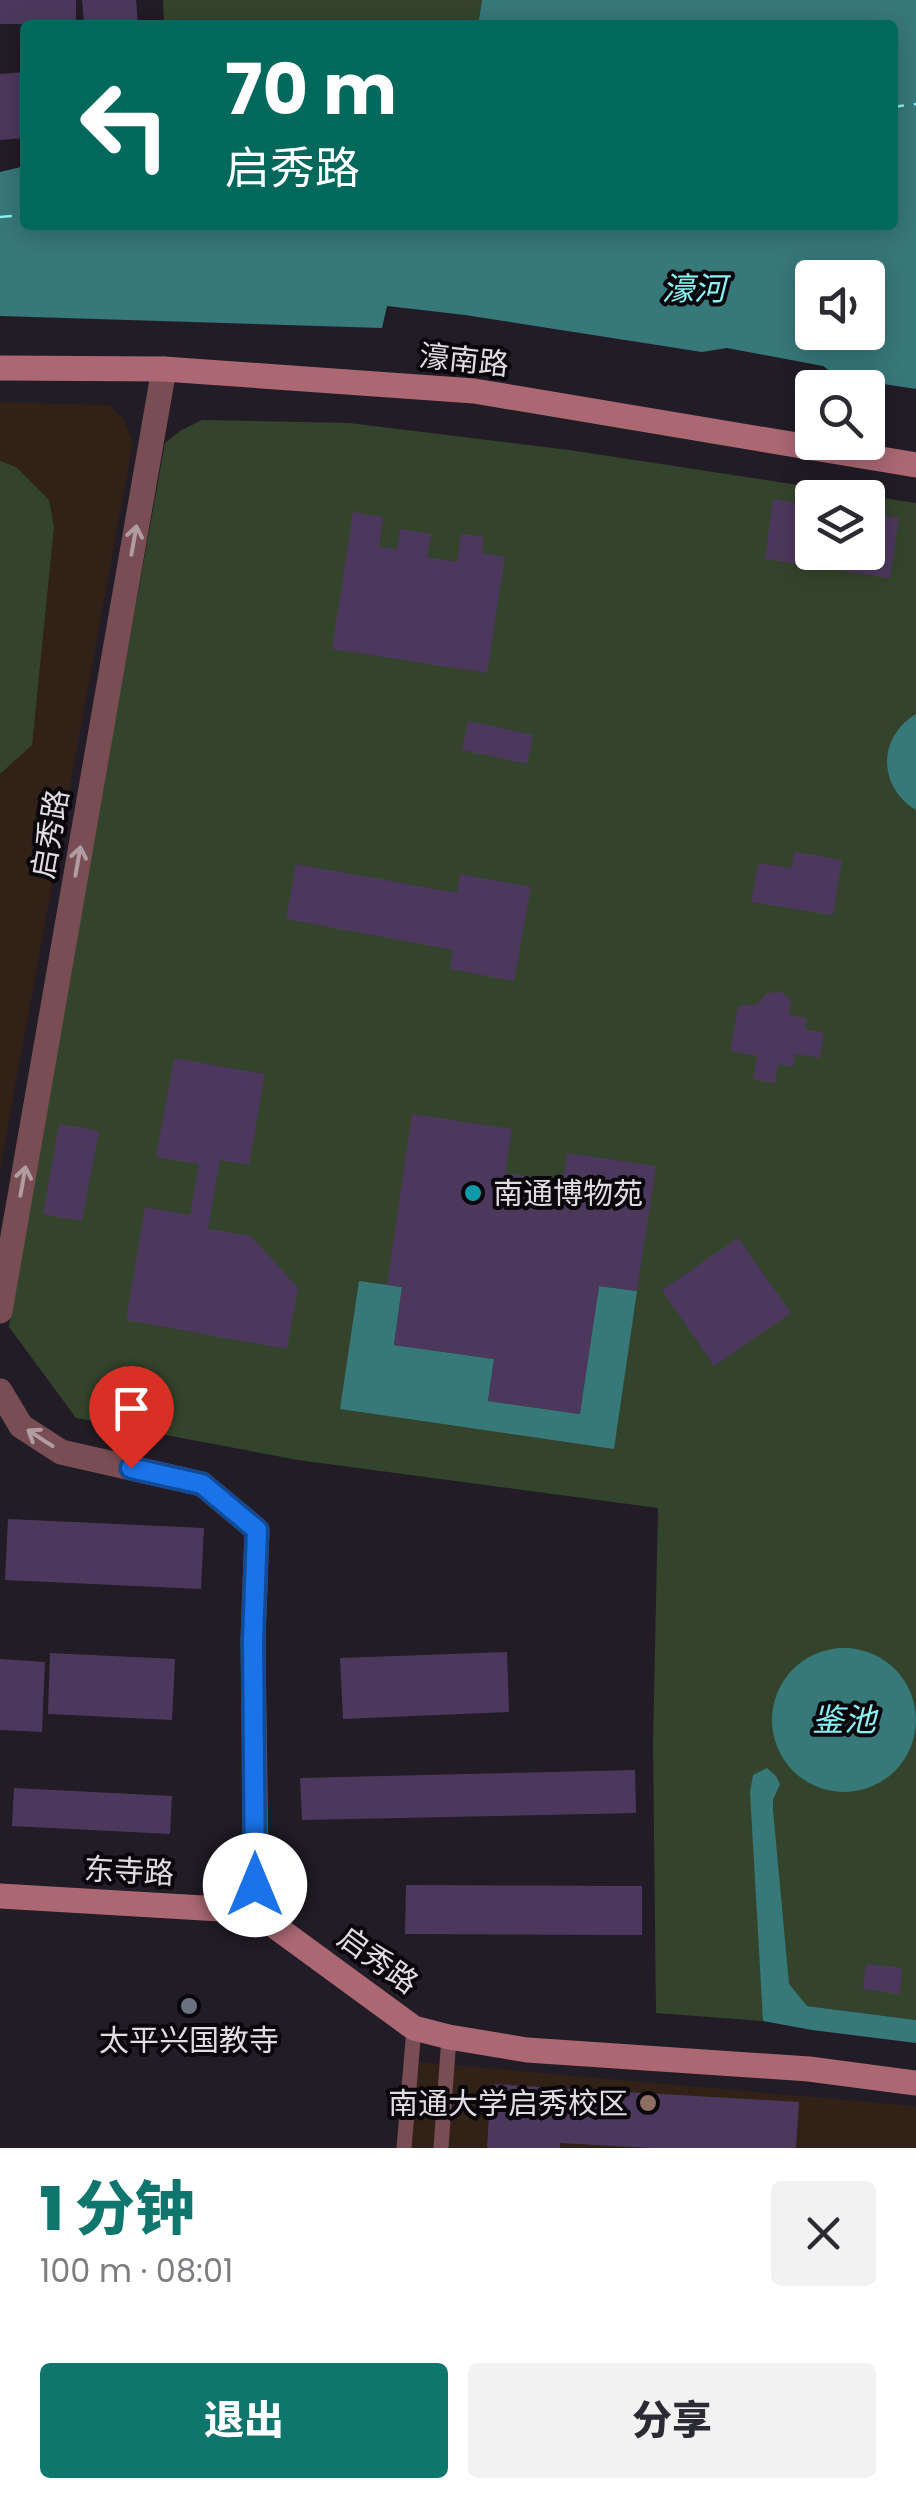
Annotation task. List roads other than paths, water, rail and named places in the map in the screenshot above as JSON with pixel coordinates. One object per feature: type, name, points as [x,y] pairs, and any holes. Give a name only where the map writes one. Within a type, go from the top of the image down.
[{"type":"street","name":"濠南路","points":[[0,368],[164,369],[474,391],[916,465]]},
{"type":"street","name":"启秀路","points":[[0,1311],[164,369]]},
{"type":"street","points":[[0,1391],[21,1426],[60,1452],[202,1484],[257,1530],[253,1640],[254,1911]]},
{"type":"street","name":"东寺路","points":[[0,1896],[254,1911]]},
{"type":"street","name":"启秀路","points":[[254,1911],[414,2028],[528,2050],[808,2069],[916,2083]]},
{"type":"lane","points":[[404,2148],[414,2028]]},
{"type":"lane","points":[[441,2148],[449,2037]]},
{"type":"water","name":"濠河","points":[[482,0],[916,0],[916,389],[885,384],[885,370],[828,370],[727,348],[702,352],[387,306],[382,328],[0,316],[0,172],[20,167],[20,230],[898,230],[898,20],[479,20]]},
{"type":"water","points":[[916,714],[916,810],[894,788],[887,762],[894,735]]},
{"type":"water","points":[[359,1281],[402,1287],[394,1345],[494,1359],[488,1401],[579,1414],[599,1286],[637,1291],[614,1449],[340,1409]]},
{"type":"water","name":"鉴池","points":[[844,1648],[871,1654],[895,1669],[910,1693],[916,1720],[910,1747],[895,1771],[871,1786],[844,1792],[817,1786],[793,1771],[778,1747],[772,1720],[778,1693],[793,1669],[817,1654]]},
{"type":"water","points":[[767,1768],[780,1784],[773,1810],[789,1984],[807,2006],[916,2020],[916,2043],[763,2021],[750,1792],[753,1775]]},
{"type":"place","name":"南通博物苑","points":[[473,1193]]},
{"type":"place","name":"太平兴国教寺","points":[[189,2006]]},
{"type":"place","name":"南通大学启秀校区","points":[[648,2103]]}]
